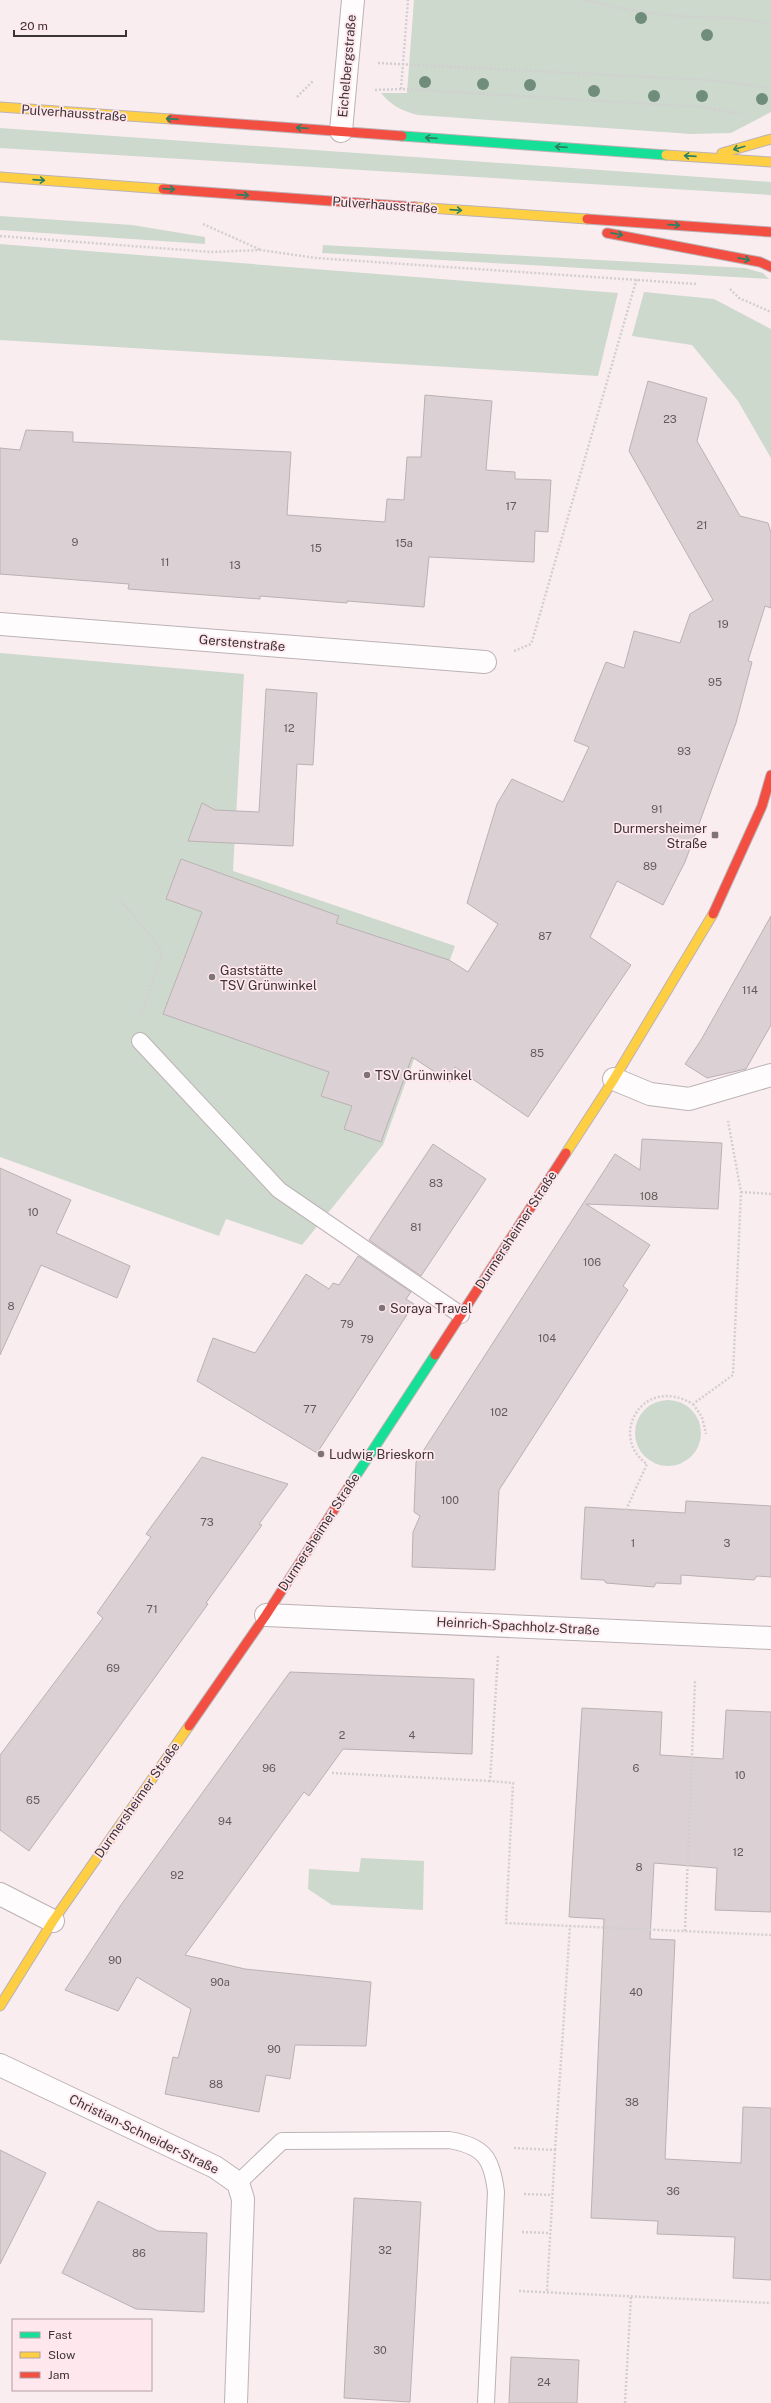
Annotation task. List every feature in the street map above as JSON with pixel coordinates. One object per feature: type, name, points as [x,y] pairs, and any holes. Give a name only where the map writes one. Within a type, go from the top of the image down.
[{"type":"main road","name":"Pulverhausstraße","points":[[0,107],[771,162]]},
{"type":"main road","points":[[706,157],[771,139]]},
{"type":"main road","name":"Pulverhausstraße","points":[[0,177],[771,232]]},
{"type":"main road","points":[[510,214],[760,262],[771,267]]},
{"type":"main road","name":"Durmersheimer Straße","points":[[0,2006],[53,1921],[266,1615],[614,1079],[710,920],[762,806],[771,775]]},
{"type":"street","name":"Eichelbergstraße","points":[[341,131],[353,0]]},
{"type":"street","name":"Gerstenstraße","points":[[0,624],[485,662]]},
{"type":"street","points":[[614,1079],[650,1094],[667,1098],[689,1099],[722,1091],[771,1076]]},
{"type":"street","name":"Heinrich-Spachholz-Straße","points":[[266,1615],[771,1638]]},
{"type":"street","points":[[0,1894],[53,1921]]},
{"type":"street","name":"Christian-Schneider-Straße","points":[[0,2065],[215,2167],[238,2183]]},
{"type":"street","points":[[236,2403],[243,2199],[238,2183]]},
{"type":"lane","points":[[140,1041],[279,1190],[461,1315]]},
{"type":"lane","points":[[238,2183],[282,2141],[449,2140],[475,2147],[488,2159],[494,2174],[496,2192],[493,2291],[486,2403]]},
{"type":"path","points":[[401,89],[408,0]]},
{"type":"path","points":[[585,0],[617,9],[678,16],[750,19],[771,24]]},
{"type":"path","points":[[292,101],[312,83],[320,63],[347,62],[403,63],[708,80],[771,88]]},
{"type":"path","points":[[344,94],[374,90],[401,89],[703,107],[748,115]]},
{"type":"path","points":[[0,236],[211,252],[261,250],[316,258],[638,278],[698,284]]},
{"type":"path","points":[[485,662],[531,644],[638,278]]},
{"type":"path","points":[[726,286],[739,298],[771,312]]},
{"type":"path","points":[[121,901],[157,944],[162,954],[142,1014],[140,1041]]},
{"type":"path","points":[[693,1404],[733,1375],[740,1192],[722,1091]]},
{"type":"path","points":[[740,1192],[771,1194]]},
{"type":"path","points":[[626,1510],[646,1464],[641,1460],[632,1443],[630,1433],[634,1414],[649,1399],[661,1395],[682,1398],[693,1404],[702,1417],[706,1434]]},
{"type":"path","points":[[490,1781],[500,1626]]},
{"type":"path","points":[[685,1931],[695,1681]]},
{"type":"path","points":[[332,1773],[513,1783],[506,1923],[771,1935]]},
{"type":"path","points":[[547,2292],[570,1926]]},
{"type":"path","points":[[475,2147],[555,2150]]},
{"type":"path","points":[[493,2291],[547,2292],[771,2304]]},
{"type":"path","points":[[625,2403],[631,2296]]},
{"type":"shaded area","points":[[414,0],[771,0],[771,112],[731,133],[692,134],[418,115],[402,110],[393,105],[381,93],[407,93]]},
{"type":"shaded area","points":[[0,128],[771,182],[771,195],[0,148]]},
{"type":"shaded area","points":[[0,216],[132,225],[205,237],[205,244],[0,230]]},
{"type":"shaded area","points":[[0,244],[618,293],[598,376],[0,340]]},
{"type":"shaded area","points":[[323,245],[745,268],[763,273],[769,279],[322,253]]},
{"type":"shaded area","points":[[644,292],[714,299],[771,329],[771,458],[738,401],[692,345],[632,336]]},
{"type":"shaded area","points":[[0,653],[244,674],[233,871],[455,946],[383,1145],[302,1245],[226,1219],[219,1236],[0,1157]]},
{"type":"shaded area","points":[[661,1400],[675,1400],[687,1405],[696,1414],[701,1426],[699,1446],[692,1457],[675,1466],[661,1466],[649,1461],[640,1452],[635,1440],[635,1426],[640,1414],[649,1405]]},
{"type":"shaded area","points":[[361,1858],[424,1861],[423,1910],[332,1905],[308,1889],[309,1869],[359,1872]]},
{"type":"building","points":[[648,381],[707,398],[697,441],[740,516],[768,523],[771,533],[771,608],[765,606],[748,661],[752,662],[736,723],[685,862],[663,905],[617,881],[590,937],[631,965],[528,1117],[455,1067],[450,1082],[412,1057],[381,1142],[344,1129],[352,1106],[321,1096],[329,1072],[163,1014],[202,912],[166,899],[181,859],[339,916],[336,923],[449,960],[468,972],[498,924],[467,903],[497,804],[512,779],[563,802],[589,747],[574,741],[606,662],[624,668],[634,631],[680,643],[690,614],[713,600],[629,451]]},
{"type":"building","points":[[425,395],[492,401],[486,470],[515,472],[515,479],[551,480],[548,532],[535,531],[534,562],[429,557],[424,607],[260,596],[260,599],[128,589],[129,584],[0,574],[0,448],[20,450],[26,430],[73,432],[73,442],[291,452],[287,515],[385,522],[387,499],[404,500],[407,457],[421,457]]},
{"type":"building","points":[[266,689],[317,693],[313,765],[297,764],[293,846],[188,841],[202,803],[215,810],[259,812]]},
{"type":"building","points":[[771,916],[771,1025],[746,1069],[707,1078],[685,1064],[701,1040]]},
{"type":"building","points":[[642,1139],[722,1143],[718,1209],[586,1204],[650,1245],[623,1286],[628,1290],[499,1490],[495,1570],[412,1567],[413,1532],[420,1516],[414,1512],[416,1462],[615,1154],[640,1170]]},
{"type":"building","points":[[433,1144],[486,1179],[421,1276],[369,1240]]},
{"type":"building","points":[[0,1168],[71,1200],[56,1233],[130,1266],[117,1298],[41,1265],[0,1355]]},
{"type":"building","points":[[358,1256],[411,1292],[406,1299],[414,1304],[317,1453],[197,1381],[213,1338],[255,1353],[306,1274],[329,1289],[333,1283],[339,1285]]},
{"type":"building","points":[[202,1457],[288,1484],[259,1524],[262,1525],[206,1603],[208,1604],[29,1851],[0,1830],[0,1755],[103,1618],[97,1613],[151,1537],[146,1534]]},
{"type":"building","points":[[686,1501],[771,1506],[771,1577],[757,1576],[754,1580],[681,1575],[681,1584],[656,1583],[654,1587],[606,1583],[604,1580],[581,1579],[585,1507],[685,1513]]},
{"type":"building","points":[[290,1672],[474,1679],[472,1754],[343,1749],[309,1796],[304,1792],[185,1955],[245,1969],[371,1982],[366,2046],[295,2045],[290,2079],[266,2075],[259,2112],[165,2094],[173,2057],[178,2058],[191,2009],[137,1977],[118,2011],[65,1990],[121,1905]]},
{"type":"building","points":[[582,1708],[662,1712],[660,1755],[723,1759],[726,1710],[771,1712],[771,1912],[715,1910],[717,1868],[654,1863],[650,1939],[675,1940],[665,2159],[741,2163],[743,2107],[771,2108],[771,2280],[733,2278],[735,2237],[657,2234],[658,2221],[591,2218],[604,1919],[569,1917]]},
{"type":"building","points":[[0,2150],[46,2173],[0,2264]]},
{"type":"building","points":[[354,2198],[421,2202],[410,2402],[344,2398]]},
{"type":"building","points":[[98,2201],[158,2231],[207,2233],[204,2312],[136,2309],[62,2273]]},
{"type":"building","points":[[511,2357],[579,2360],[577,2403],[509,2403]]},
{"type":"traffic: fast","points":[[402,136],[666,155]]},
{"type":"traffic: fast","points":[[348,1488],[435,1355]]},
{"type":"traffic: slow","points":[[0,107],[171,119]]},
{"type":"traffic: slow","points":[[722,153],[771,139]]},
{"type":"traffic: slow","points":[[666,155],[771,162]]},
{"type":"traffic: slow","points":[[0,177],[163,189]]},
{"type":"traffic: slow","points":[[415,207],[587,219]]},
{"type":"traffic: slow","points":[[566,1153],[614,1079],[713,914]]},
{"type":"traffic: slow","points":[[0,2006],[53,1921],[189,1726]]},
{"type":"traffic: jam","points":[[171,119],[402,136]]},
{"type":"traffic: jam","points":[[163,189],[415,207]]},
{"type":"traffic: jam","points":[[587,219],[771,232]]},
{"type":"traffic: jam","points":[[607,233],[760,262],[771,267]]},
{"type":"traffic: jam","points":[[713,914],[762,806],[771,775]]},
{"type":"traffic: jam","points":[[435,1355],[566,1153]]},
{"type":"traffic: jam","points":[[189,1726],[266,1615],[348,1488]]},
{"type":"place","name":"Durmersheimer Straße","points":[[715,835]]},
{"type":"place","name":"Gaststätte TSV Grünwinkel","points":[[212,977]]},
{"type":"place","name":"TSV Grünwinkel","points":[[367,1075]]},
{"type":"place","name":"Soraya Travel","points":[[382,1308]]},
{"type":"place","name":"Ludwig Brieskorn","points":[[321,1454]]}]
